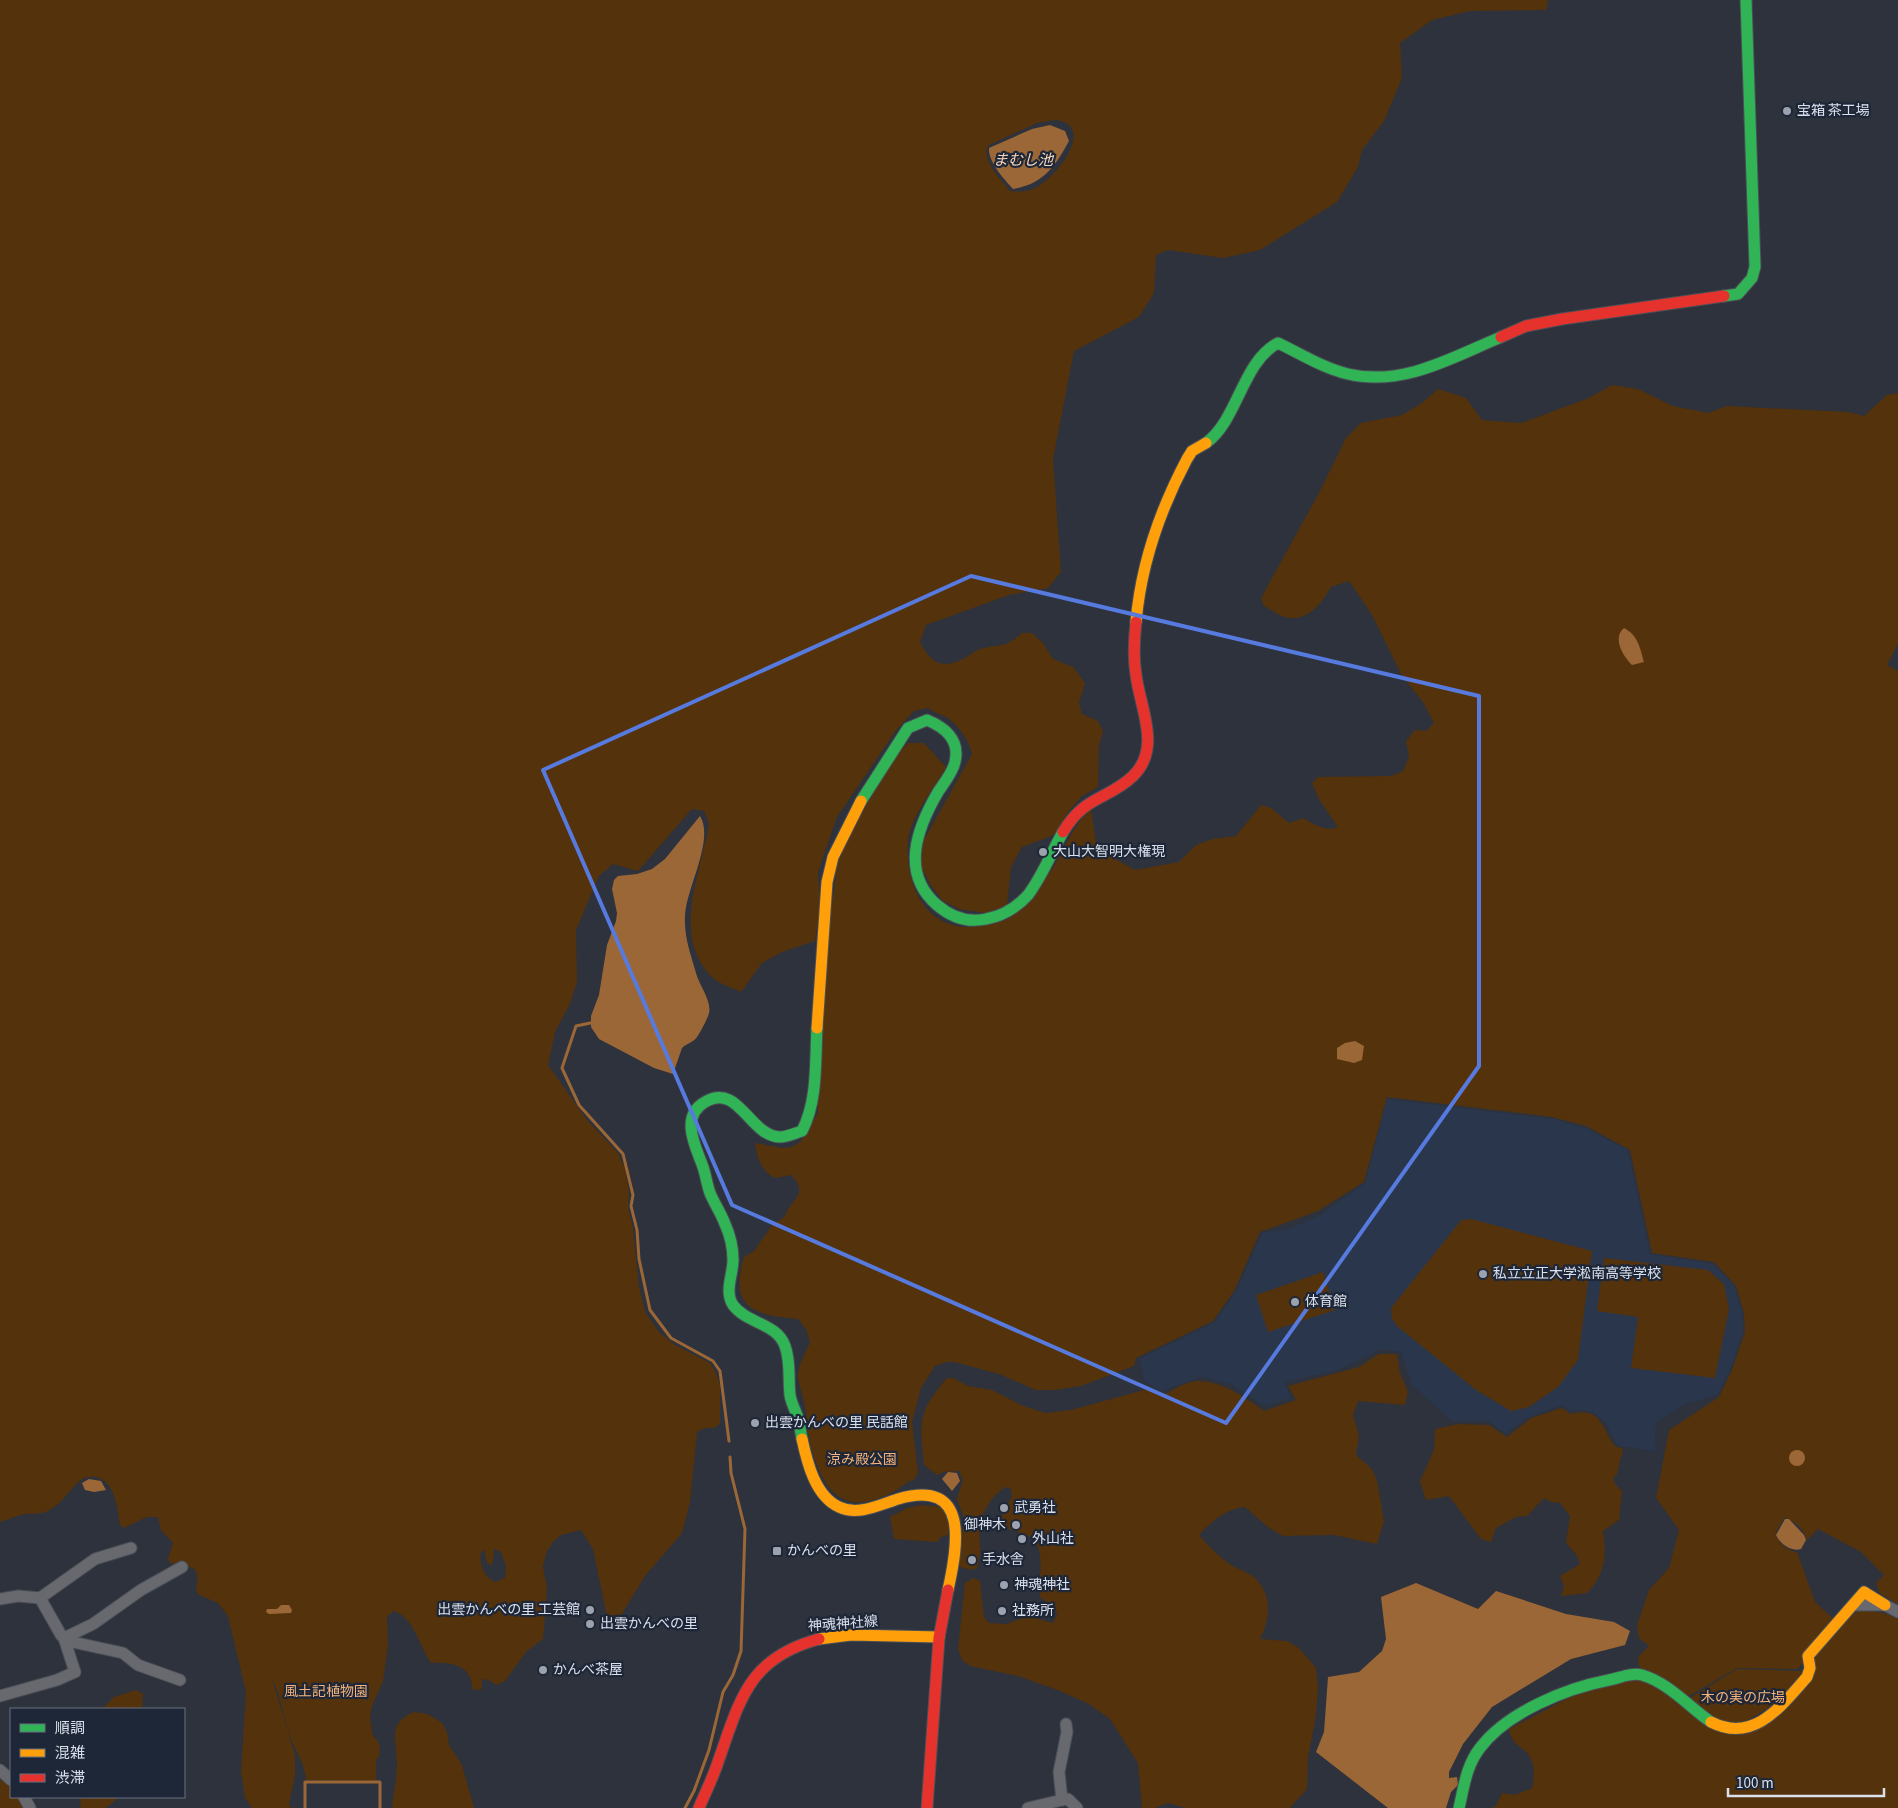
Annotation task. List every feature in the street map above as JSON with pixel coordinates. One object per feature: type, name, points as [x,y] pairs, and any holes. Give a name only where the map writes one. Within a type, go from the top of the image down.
[{"type":"street","points":[[927,1808],[939,1637],[954,1556],[954,1513],[945,1502],[918,1493],[906,1495],[873,1509],[851,1511],[839,1508],[820,1488],[812,1474],[797,1414],[790,1399],[788,1391],[791,1377],[784,1345],[779,1336],[746,1318],[737,1310],[727,1290],[733,1258],[729,1233],[710,1190],[692,1138],[690,1124],[693,1114],[703,1103],[720,1098],[739,1105],[756,1128],[769,1135],[786,1136],[802,1131],[809,1117],[813,1094],[827,892],[833,857],[862,798],[897,741],[908,728],[927,720],[949,731],[955,740],[957,752],[955,764],[919,832],[914,858],[917,880],[929,899],[937,907],[959,918],[970,920],[993,918],[1014,908],[1023,900],[1040,875],[1077,812],[1090,801],[1136,775],[1149,752],[1150,737],[1140,700],[1134,648],[1142,579],[1149,546],[1192,452],[1210,441],[1259,361],[1272,344],[1278,343],[1322,365],[1349,374],[1380,377],[1402,376],[1422,370],[1526,326],[1562,318],[1738,294],[1747,286],[1752,278],[1754,267],[1746,0]]},
{"type":"street","points":[[0,1599],[18,1596],[40,1598],[95,1559],[131,1548]]},
{"type":"street","points":[[64,1638],[93,1624],[140,1590],[182,1567]]},
{"type":"street","points":[[1459,1808],[1472,1760],[1483,1744],[1523,1713],[1587,1683],[1630,1674],[1644,1675],[1675,1694],[1715,1727],[1734,1730],[1745,1729],[1757,1723],[1807,1677],[1810,1668],[1808,1656],[1864,1592],[1898,1612]]},
{"type":"street","points":[[0,1696],[57,1680],[75,1672],[64,1638],[40,1598]]},
{"type":"street","name":"神魂神社線","points":[[699,1808],[716,1770],[738,1703],[761,1668],[773,1656],[802,1642],[818,1638],[876,1635],[939,1637]]},
{"type":"street","points":[[64,1638],[68,1641],[124,1653],[138,1665],[180,1680]]},
{"type":"street","points":[[1062,1800],[1059,1772],[1067,1732],[1066,1724]]},
{"type":"street","points":[[0,1770],[10,1779]]},
{"type":"street","points":[[1028,1808],[1068,1799],[1077,1808]]},
{"type":"highlighted area","points":[[971,576],[1479,696],[1479,1066],[1226,1423],[732,1205],[543,770]]},
{"type":"shaded area","name":"私立立正大学淞南高等学校","points":[[1387,1099],[1553,1119],[1585,1128],[1628,1150],[1650,1254],[1713,1264],[1734,1285],[1742,1312],[1743,1331],[1730,1371],[1717,1395],[1685,1404],[1656,1422],[1655,1444],[1659,1452],[1617,1445],[1605,1422],[1594,1413],[1580,1410],[1570,1411],[1563,1405],[1531,1416],[1506,1433],[1488,1421],[1452,1421],[1412,1385],[1401,1352],[1382,1349],[1338,1370],[1284,1382],[1291,1398],[1265,1406],[1231,1384],[1202,1377],[1161,1391],[1145,1382],[1139,1359],[1214,1323],[1236,1292],[1262,1233],[1290,1228],[1320,1215],[1365,1183]]},
{"type":"green space","name":"風土記植物園","points":[[0,0],[1548,0],[1546,10],[1470,11],[1432,20],[1400,43],[1402,78],[1384,121],[1362,150],[1358,167],[1337,202],[1260,250],[1223,258],[1168,250],[1156,255],[1154,293],[1139,317],[1074,351],[1053,459],[1061,572],[1048,588],[1009,595],[926,625],[920,642],[932,659],[942,664],[948,664],[963,659],[980,649],[1006,644],[1022,633],[1032,633],[1043,643],[1053,659],[1073,667],[1085,683],[1079,703],[1082,714],[1098,721],[1103,731],[1099,746],[1098,787],[1082,796],[1069,811],[1054,835],[1022,847],[1011,867],[1007,906],[984,913],[959,909],[942,900],[930,884],[920,864],[924,840],[972,754],[964,735],[957,726],[947,717],[928,708],[914,711],[897,729],[837,817],[818,872],[820,906],[815,941],[782,952],[762,963],[741,992],[713,978],[700,962],[693,944],[692,904],[709,824],[704,811],[692,809],[638,871],[613,864],[599,876],[576,930],[577,982],[570,1004],[555,1032],[548,1065],[587,1120],[618,1153],[625,1168],[629,1191],[628,1207],[633,1228],[639,1287],[645,1312],[659,1332],[675,1345],[710,1363],[720,1385],[720,1423],[715,1428],[705,1428],[697,1432],[690,1502],[682,1533],[645,1576],[614,1627],[609,1626],[593,1549],[581,1530],[561,1535],[553,1542],[546,1553],[543,1567],[547,1589],[543,1639],[526,1652],[505,1681],[497,1685],[486,1679],[482,1680],[482,1689],[473,1690],[465,1670],[456,1665],[431,1663],[412,1626],[394,1611],[387,1616],[388,1645],[383,1681],[372,1706],[370,1718],[373,1736],[379,1743],[380,1748],[379,1757],[376,1760],[376,1781],[306,1780],[302,1763],[288,1732],[295,1755],[295,1775],[289,1804],[291,1808],[252,1808],[245,1798],[241,1771],[246,1692],[228,1616],[218,1603],[199,1595],[196,1590],[197,1575],[195,1570],[188,1566],[170,1563],[168,1559],[173,1543],[161,1530],[158,1517],[147,1517],[124,1528],[120,1525],[112,1490],[108,1484],[96,1477],[82,1479],[60,1503],[48,1511],[23,1515],[0,1522]],"holes":[[[1055,120],[1068,124],[1073,132],[1073,142],[1061,165],[1042,184],[1033,189],[1019,192],[1010,191],[989,162],[987,156],[989,145],[1037,123]],[[494,1549],[501,1552],[506,1566],[505,1578],[495,1582],[485,1573],[481,1552],[484,1550],[487,1563],[491,1565]],[[272,1679],[278,1693],[288,1731]]]},
{"type":"green space","name":"涼み殿公園","points":[[1612,385],[1638,389],[1673,406],[1708,413],[1727,406],[1848,412],[1864,416],[1887,395],[1898,393],[1898,644],[1887,665],[1898,671],[1898,1604],[1879,1593],[1876,1583],[1884,1575],[1861,1552],[1818,1529],[1807,1540],[1804,1532],[1798,1526],[1791,1520],[1784,1518],[1775,1534],[1784,1546],[1797,1552],[1815,1602],[1835,1620],[1798,1669],[1737,1668],[1689,1696],[1639,1667],[1638,1657],[1649,1646],[1639,1638],[1637,1625],[1649,1590],[1669,1568],[1679,1530],[1656,1498],[1669,1430],[1719,1397],[1732,1370],[1745,1332],[1744,1313],[1736,1286],[1714,1262],[1652,1253],[1630,1150],[1586,1126],[1552,1117],[1387,1097],[1364,1182],[1318,1211],[1260,1232],[1234,1291],[1213,1321],[1136,1358],[1134,1366],[1081,1386],[1055,1390],[1036,1390],[999,1374],[954,1362],[946,1362],[935,1366],[921,1388],[912,1422],[918,1473],[913,1481],[909,1481],[890,1494],[869,1501],[854,1502],[841,1498],[831,1490],[817,1465],[806,1422],[806,1412],[798,1373],[810,1342],[806,1329],[798,1319],[768,1315],[748,1305],[742,1298],[740,1274],[744,1257],[754,1251],[773,1224],[785,1217],[799,1192],[797,1182],[791,1175],[776,1178],[767,1173],[757,1154],[755,1143],[783,1148],[792,1147],[801,1141],[818,1113],[817,1085],[828,936],[837,867],[845,842],[894,758],[908,743],[924,743],[946,767],[923,803],[913,823],[909,833],[908,859],[916,892],[924,906],[935,917],[949,924],[966,927],[1001,921],[1015,914],[1051,871],[1075,829],[1091,809],[1097,849],[1135,870],[1179,862],[1196,845],[1213,839],[1236,836],[1261,805],[1271,808],[1289,823],[1304,818],[1325,828],[1338,827],[1320,801],[1312,783],[1318,777],[1391,776],[1403,771],[1409,757],[1406,741],[1415,730],[1426,731],[1434,723],[1423,702],[1402,676],[1372,615],[1349,581],[1331,587],[1313,610],[1300,617],[1293,618],[1280,615],[1264,606],[1261,598],[1320,491],[1346,438],[1361,423],[1402,415],[1422,403],[1438,389],[1466,398],[1482,420],[1521,423],[1589,398]]},
{"type":"green space","points":[[1471,1219],[1592,1251],[1578,1360],[1558,1387],[1529,1407],[1511,1411],[1476,1390],[1397,1326],[1392,1319],[1391,1308],[1458,1224],[1462,1220]]},
{"type":"green space","points":[[1604,1258],[1708,1270],[1724,1284],[1729,1309],[1715,1378],[1631,1368],[1638,1317],[1597,1311]]},
{"type":"green space","name":"体育館","points":[[1323,1272],[1335,1310],[1268,1332],[1256,1295]]},
{"type":"green space","points":[[1379,1354],[1397,1354],[1400,1373],[1408,1392],[1405,1405],[1358,1401],[1353,1415],[1359,1436],[1356,1455],[1371,1468],[1377,1480],[1384,1521],[1377,1544],[1334,1535],[1283,1536],[1269,1528],[1245,1507],[1232,1510],[1220,1516],[1199,1535],[1223,1559],[1255,1578],[1261,1585],[1267,1599],[1268,1615],[1260,1639],[1287,1641],[1299,1648],[1316,1668],[1318,1688],[1316,1716],[1308,1757],[1307,1789],[1290,1808],[1186,1808],[1168,1803],[1155,1808],[1142,1808],[1138,1763],[1110,1719],[1089,1704],[1060,1691],[1018,1676],[970,1666],[962,1660],[958,1649],[965,1583],[973,1578],[980,1581],[984,1617],[989,1623],[1007,1624],[1027,1616],[1053,1623],[1057,1615],[1055,1609],[1040,1597],[1041,1565],[1039,1549],[1035,1542],[1027,1535],[1004,1527],[1002,1523],[1002,1515],[1012,1497],[1011,1489],[1006,1487],[999,1492],[989,1503],[984,1513],[980,1529],[980,1551],[977,1568],[971,1570],[960,1567],[958,1552],[965,1521],[957,1499],[963,1480],[959,1471],[944,1472],[937,1475],[924,1465],[922,1438],[925,1409],[947,1378],[953,1378],[968,1386],[992,1390],[1023,1406],[1046,1413],[1071,1410],[1151,1388],[1161,1396],[1183,1385],[1197,1381],[1215,1383],[1224,1387],[1264,1411],[1296,1400],[1288,1386],[1359,1367]]},
{"type":"green space","points":[[1562,1408],[1571,1414],[1581,1412],[1594,1416],[1603,1425],[1615,1446],[1623,1449],[1617,1474],[1613,1478],[1615,1484],[1622,1491],[1619,1520],[1603,1531],[1605,1548],[1601,1572],[1587,1593],[1561,1596],[1564,1586],[1560,1576],[1580,1564],[1578,1557],[1566,1543],[1570,1516],[1559,1502],[1553,1503],[1544,1498],[1527,1516],[1516,1517],[1496,1528],[1491,1542],[1481,1539],[1449,1496],[1426,1500],[1420,1481],[1434,1450],[1435,1429],[1458,1424],[1489,1425],[1507,1437],[1531,1418]]},
{"type":"green space","points":[[922,1505],[941,1507],[949,1520],[948,1535],[941,1537],[937,1542],[894,1539],[890,1517],[907,1508]]},
{"type":"green space","points":[[1861,1610],[1884,1613],[1898,1619],[1898,1808],[1491,1808],[1496,1806],[1502,1793],[1515,1795],[1532,1788],[1533,1763],[1525,1751],[1515,1743],[1509,1729],[1589,1687],[1643,1679],[1749,1733],[1849,1616]]},
{"type":"green space","name":"木の実の広場","points":[[1737,1669],[1800,1671],[1806,1676],[1789,1695],[1734,1729],[1685,1701]]},
{"type":"green space","points":[[136,1690],[143,1694],[142,1708],[103,1708],[114,1697]]},
{"type":"green space","points":[[414,1712],[428,1714],[442,1723],[447,1732],[449,1745],[462,1765],[474,1808],[392,1808],[397,1770],[396,1728],[405,1717]]},
{"type":"green space","points":[[0,1779],[10,1786],[10,1798],[20,1798],[25,1808],[0,1808]]},
{"type":"green space","points":[[81,1798],[118,1798],[106,1808],[80,1808]]},
{"type":"water","name":"まむし池","points":[[1050,125],[1065,131],[1069,141],[1064,150],[1047,173],[1032,183],[1013,189],[991,159],[989,148],[1032,129]]},
{"type":"water","points":[[1624,628],[1635,638],[1640,647],[1644,662],[1632,665],[1622,652],[1619,637]]},
{"type":"water","points":[[700,816],[704,826],[704,838],[686,906],[685,924],[690,953],[709,1003],[709,1013],[696,1039],[682,1048],[673,1074],[654,1068],[599,1039],[591,1027],[591,1016],[599,995],[607,945],[616,921],[617,913],[612,889],[614,880],[618,876],[637,874],[652,869],[665,859]]},
{"type":"water","points":[[1355,1041],[1364,1046],[1362,1060],[1354,1063],[1337,1059],[1337,1048],[1345,1043]]},
{"type":"water","points":[[1797,1450],[1803,1452],[1805,1458],[1803,1464],[1797,1466],[1791,1464],[1789,1458],[1791,1452]]},
{"type":"water","points":[[948,1472],[957,1473],[960,1481],[952,1491],[942,1479]]},
{"type":"water","points":[[89,1479],[101,1481],[106,1490],[94,1492],[85,1490],[82,1483]]},
{"type":"water","points":[[1785,1519],[1789,1519],[1804,1535],[1806,1540],[1801,1549],[1797,1550],[1786,1546],[1776,1535]]},
{"type":"water","points":[[1416,1583],[1478,1609],[1496,1591],[1566,1614],[1614,1622],[1630,1631],[1625,1645],[1571,1659],[1492,1707],[1463,1744],[1449,1772],[1449,1778],[1457,1777],[1458,1785],[1451,1792],[1446,1808],[1388,1808],[1316,1752],[1324,1732],[1328,1677],[1359,1672],[1382,1651],[1386,1639],[1381,1597]]},
{"type":"water","points":[[281,1605],[289,1605],[292,1610],[291,1613],[269,1614],[266,1612],[267,1609],[277,1609]]},
{"type":"waterway","points":[[595,1022],[576,1026],[562,1068],[579,1105],[623,1154],[633,1195],[631,1206],[637,1230],[639,1259],[650,1310],[671,1338],[713,1361],[720,1371],[729,1441]]},
{"type":"waterway","points":[[685,1808],[694,1791],[709,1750],[723,1692],[733,1675],[741,1651],[745,1529],[731,1473],[730,1457]]},
{"type":"waterway","points":[[305,1808],[305,1782],[380,1782],[380,1808]]},
{"type":"traffic: fast","points":[[1724,296],[1738,294],[1752,278],[1755,267],[1746,0]]},
{"type":"traffic: fast","points":[[1206,443],[1217,433],[1226,420],[1256,363],[1278,343],[1321,364],[1348,374],[1388,377],[1427,368],[1501,337]]},
{"type":"traffic: fast","points":[[861,801],[908,728],[927,720],[946,731],[955,747],[955,762],[924,820],[916,850],[916,865],[919,879],[926,892],[937,905],[954,916],[966,919],[979,920],[998,916],[1024,899],[1038,880],[1063,832]]},
{"type":"traffic: fast","points":[[802,1439],[798,1419],[790,1398],[789,1364],[787,1352],[781,1338],[769,1328],[739,1311],[730,1300],[729,1289],[733,1266],[731,1242],[709,1190],[694,1142],[691,1124],[697,1108],[705,1102],[717,1098],[727,1099],[735,1104],[769,1134],[783,1137],[802,1131],[811,1107],[813,1094],[817,1028]]},
{"type":"traffic: fast","points":[[1459,1808],[1466,1777],[1475,1755],[1492,1735],[1522,1713],[1575,1689],[1638,1674],[1670,1689],[1711,1722]]},
{"type":"traffic: slow","points":[[1136,622],[1142,579],[1160,518],[1187,459],[1192,451],[1206,443]]},
{"type":"traffic: slow","points":[[817,1028],[827,882],[833,857],[861,801]]},
{"type":"traffic: slow","points":[[802,1439],[813,1478],[824,1495],[839,1507],[861,1510],[898,1499],[921,1495],[938,1498],[948,1507],[954,1520],[956,1536],[955,1554],[948,1590]]},
{"type":"traffic: slow","points":[[1711,1722],[1726,1728],[1740,1728],[1753,1725],[1765,1719],[1777,1710],[1807,1677],[1810,1668],[1808,1656],[1864,1592],[1885,1605]]},
{"type":"traffic: slow","points":[[819,1639],[851,1635],[939,1637]]},
{"type":"traffic: jam","points":[[1501,337],[1526,326],[1562,319],[1724,296]]},
{"type":"traffic: jam","points":[[1063,832],[1071,820],[1088,804],[1124,784],[1142,765],[1148,740],[1134,662],[1136,622]]},
{"type":"traffic: jam","points":[[927,1808],[939,1638],[948,1590]]},
{"type":"traffic: jam","points":[[699,1808],[714,1774],[733,1719],[750,1684],[776,1658],[795,1647],[819,1639]]},
{"type":"place","name":"宝箱 茶工場","points":[[1787,111]]},
{"type":"place","name":"大山大智明大権現","points":[[1043,852]]},
{"type":"place","name":"私立立正大学淞南高等学校","points":[[1483,1274]]},
{"type":"place","name":"体育館","points":[[1295,1302]]},
{"type":"place","name":"出雲かんべの里 民話館","points":[[755,1423]]},
{"type":"place","name":"武勇社","points":[[1004,1508]]},
{"type":"place","name":"御神木","points":[[1016,1525]]},
{"type":"place","name":"外山社","points":[[1022,1539]]},
{"type":"place","name":"かんべの里","points":[[777,1551]]},
{"type":"place","name":"手水舎","points":[[972,1560]]},
{"type":"place","name":"神魂神社","points":[[1004,1585]]},
{"type":"place","name":"出雲かんべの里 工芸館","points":[[590,1610]]},
{"type":"place","name":"社務所","points":[[1002,1611]]},
{"type":"place","name":"出雲かんべの里","points":[[590,1624]]},
{"type":"place","name":"かんべ茶屋","points":[[543,1670]]}]
